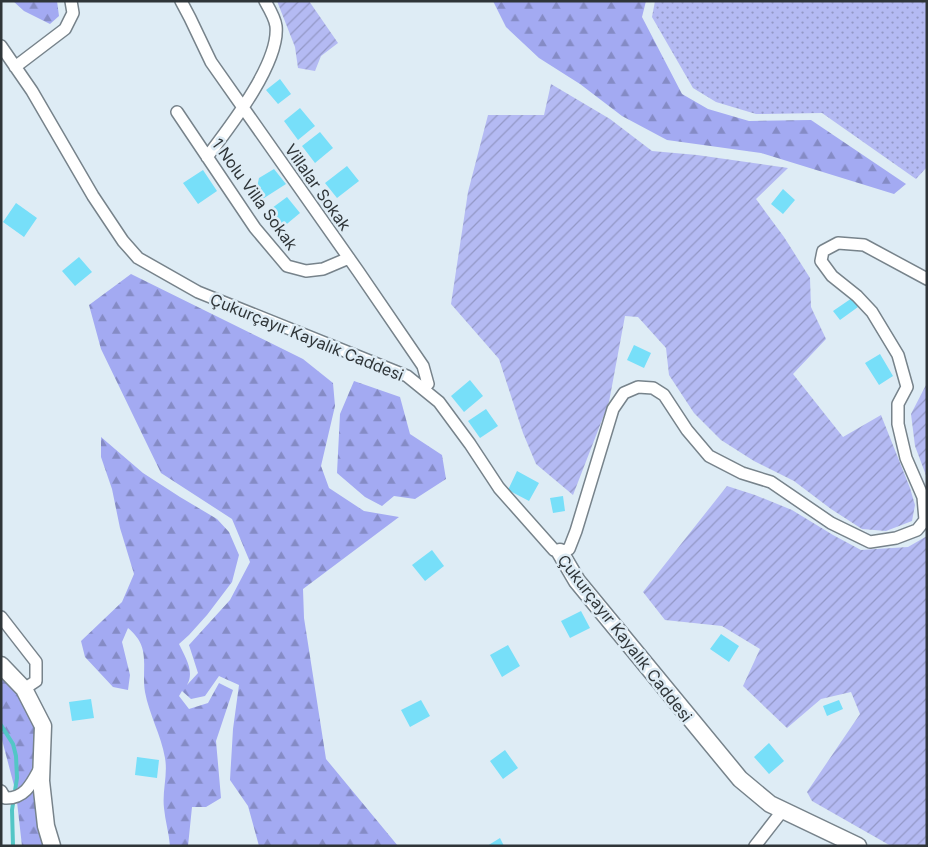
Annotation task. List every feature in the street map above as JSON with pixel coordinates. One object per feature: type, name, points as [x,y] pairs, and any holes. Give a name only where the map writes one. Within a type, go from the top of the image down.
[{"type":"street","points":[[15,67],[65,29],[73,13],[71,1]]},
{"type":"street","name":"Villalar Sokak","points":[[181,1],[211,62],[423,366],[428,384],[423,388]]},
{"type":"street","points":[[208,157],[243,109],[274,51],[276,25],[265,1]]},
{"type":"street","name":"Çukurçayır Kayalık Caddesi","points":[[1,46],[32,91],[93,196],[123,241],[138,258],[198,292],[407,376],[423,388],[439,402],[499,488],[554,550],[560,552],[577,581],[740,779],[770,804],[858,846]]},
{"type":"street","name":"1 Nolu Villa Sokak","points":[[177,112],[255,228],[287,266],[306,271],[323,269],[349,258]]},
{"type":"street","points":[[560,552],[569,549],[576,531],[613,408],[624,393],[638,387],[652,388],[664,395],[687,430],[709,456],[742,473],[770,482],[831,522],[870,542],[896,538],[916,530],[925,520],[923,497],[906,458],[898,424],[898,404],[907,387],[898,355],[872,312],[857,296],[832,276],[821,261],[824,251],[838,243],[864,246],[927,279]]},
{"type":"street","points":[[1,617],[36,662],[36,681],[24,689]]},
{"type":"street","points":[[1,665],[24,689],[43,726],[41,781],[46,826],[52,846]]},
{"type":"street","points":[[3,795],[12,798],[23,794],[31,785],[42,764]]},
{"type":"street","points":[[755,846],[783,810]]},
{"type":"shaded area","points":[[277,1],[309,1],[338,43],[321,56],[315,71],[298,68],[295,47]]},
{"type":"shaded area","points":[[655,1],[927,1],[927,167],[916,179],[822,113],[756,114],[716,102],[693,88],[652,17]]},
{"type":"shaded area","points":[[551,84],[610,119],[652,151],[697,155],[788,168],[756,199],[784,237],[810,278],[811,307],[826,339],[793,374],[843,437],[881,415],[915,505],[912,521],[886,531],[862,529],[831,509],[794,481],[754,461],[721,440],[694,413],[669,375],[666,348],[638,317],[625,316],[609,402],[573,495],[536,464],[523,433],[499,359],[451,304],[468,192],[488,115],[544,115]]},
{"type":"shaded area","points":[[927,383],[927,478],[915,446],[911,414]]},
{"type":"shaded area","points":[[727,486],[792,510],[861,550],[908,547],[927,536],[927,846],[891,846],[812,801],[807,792],[860,714],[851,692],[821,699],[787,728],[743,686],[760,649],[722,626],[665,620],[643,592]]},
{"type":"green space","points":[[13,1],[57,1],[59,16],[50,24],[24,11]]},
{"type":"green space","points":[[493,1],[646,1],[642,17],[682,94],[708,109],[749,121],[811,120],[906,184],[894,194],[761,153],[667,140],[622,116],[580,84],[539,58],[506,27]]},
{"type":"green space","points":[[131,274],[303,359],[333,383],[335,406],[321,466],[329,488],[364,511],[399,517],[303,589],[304,618],[326,759],[398,846],[259,846],[248,806],[230,780],[233,729],[239,685],[219,676],[205,696],[191,699],[182,691],[179,696],[189,709],[208,703],[219,683],[233,690],[216,741],[221,798],[206,807],[192,807],[188,846],[170,846],[164,802],[165,758],[145,692],[144,658],[140,643],[128,628],[122,642],[130,675],[128,690],[113,687],[85,657],[81,641],[122,602],[134,574],[120,528],[112,489],[101,457],[101,437],[143,473],[217,519],[229,532],[239,555],[232,582],[207,615],[179,644],[190,669],[187,685],[198,673],[189,645],[230,600],[250,562],[232,519],[161,473],[101,349],[89,305]]},
{"type":"green space","points":[[354,381],[400,397],[410,434],[442,455],[446,479],[415,499],[394,496],[382,506],[365,497],[337,473],[340,414]]},
{"type":"green space","points":[[1,674],[22,695],[33,717],[38,735],[45,846],[22,846],[16,793],[1,736]]},
{"type":"building","points":[[280,79],[291,94],[278,104],[266,90]]},
{"type":"building","points":[[300,108],[315,126],[298,140],[284,121]]},
{"type":"building","points":[[320,132],[333,148],[315,163],[302,146]]},
{"type":"building","points":[[347,166],[359,181],[337,198],[325,183]]},
{"type":"building","points":[[274,169],[286,184],[261,200],[255,193],[261,187],[257,187],[259,178]]},
{"type":"building","points":[[203,170],[217,191],[198,204],[183,183]]},
{"type":"building","points":[[783,189],[795,200],[783,214],[771,204]]},
{"type":"building","points":[[287,197],[300,213],[282,228],[268,211]]},
{"type":"building","points":[[16,203],[37,218],[24,237],[3,222]]},
{"type":"building","points":[[79,257],[92,272],[75,286],[62,271]]},
{"type":"building","points":[[852,298],[858,307],[840,320],[833,311]]},
{"type":"building","points":[[634,345],[651,353],[644,368],[627,360]]},
{"type":"building","points":[[880,354],[893,376],[879,385],[865,363]]},
{"type":"building","points":[[470,380],[483,396],[464,412],[451,396]]},
{"type":"building","points":[[486,409],[498,426],[480,438],[468,421]]},
{"type":"building","points":[[517,471],[539,483],[529,501],[508,490]]},
{"type":"building","points":[[563,496],[565,511],[553,513],[550,498]]},
{"type":"building","points":[[432,550],[444,566],[425,581],[412,565]]},
{"type":"building","points":[[581,611],[590,628],[570,638],[561,621]]},
{"type":"building","points":[[721,634],[739,646],[729,662],[710,649]]},
{"type":"building","points":[[508,645],[520,666],[502,677],[490,655]]},
{"type":"building","points":[[91,699],[94,718],[72,721],[69,702]]},
{"type":"building","points":[[421,700],[430,716],[410,727],[401,710]]},
{"type":"building","points":[[839,700],[843,709],[827,716],[823,706]]},
{"type":"building","points":[[769,743],[784,761],[769,774],[754,757]]},
{"type":"building","points":[[505,750],[518,768],[503,779],[490,761]]},
{"type":"building","points":[[137,757],[159,760],[157,778],[135,775]]},
{"type":"building","points":[[500,838],[504,846],[487,846]]},
{"type":"waterway","points":[[1,725],[13,744],[16,756],[17,778],[12,810],[13,846]]}]
